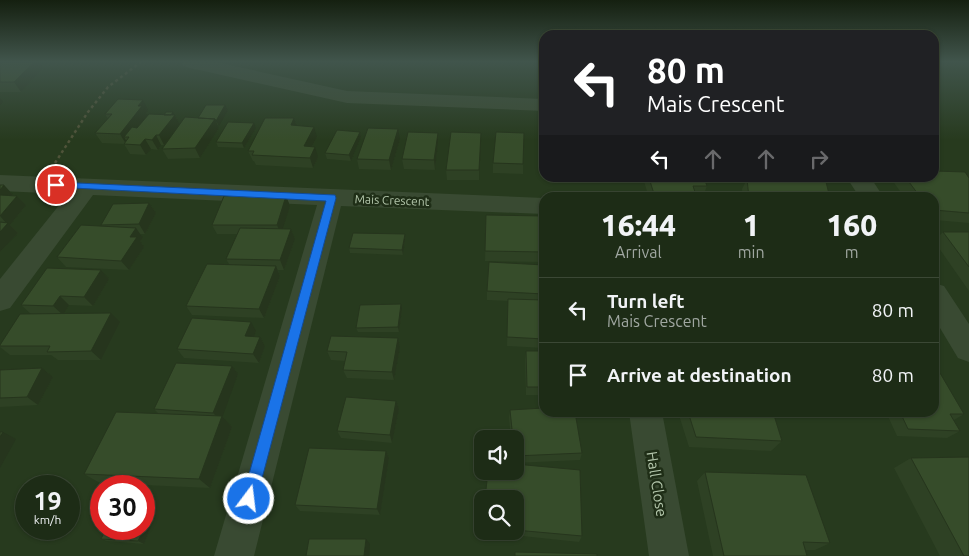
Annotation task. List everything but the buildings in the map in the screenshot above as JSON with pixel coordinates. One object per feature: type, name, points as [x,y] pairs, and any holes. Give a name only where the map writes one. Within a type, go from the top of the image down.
[{"type":"street","points":[[314,88],[347,97],[539,105]]},
{"type":"street","name":"Mais Crescent","points":[[0,183],[539,206]]},
{"type":"street","points":[[0,300],[87,186]]},
{"type":"street","points":[[234,556],[331,198]]},
{"type":"street","points":[[939,302],[969,349]]},
{"type":"street","name":"Hall Close","points":[[646,417],[669,556]]},
{"type":"path","points":[[41,184],[88,112],[109,88]]},
{"type":"route","points":[[56,185],[331,198],[249,499]]}]
